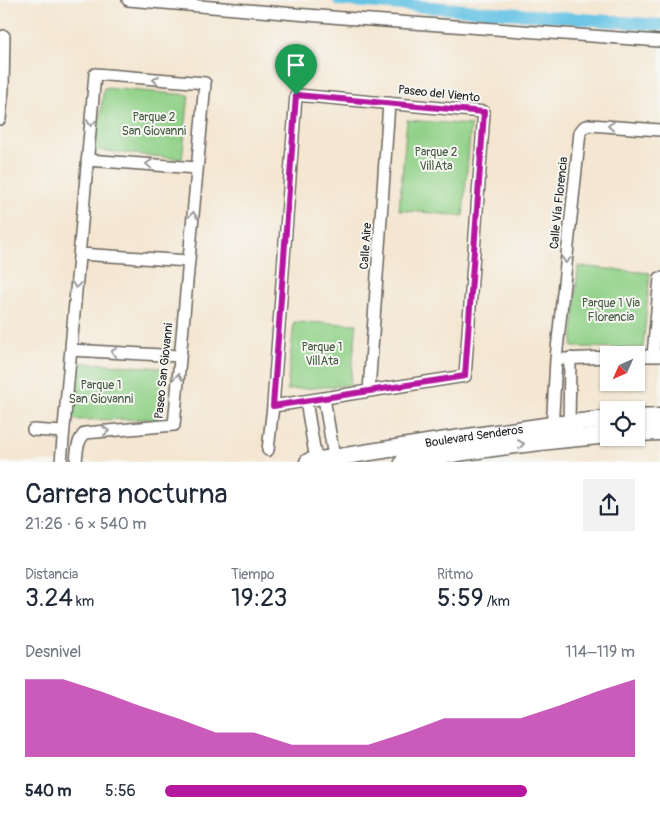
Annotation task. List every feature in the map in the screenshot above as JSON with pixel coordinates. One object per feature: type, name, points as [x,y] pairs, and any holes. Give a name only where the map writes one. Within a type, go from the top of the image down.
[{"type":"main road","points":[[645,418],[660,417]]},
{"type":"main road","name":"Boulevard Senderos","points":[[312,461],[334,457],[441,448],[569,430],[600,421]]},
{"type":"main road","name":"Boulevard Senderos","points":[[569,430],[600,433]]},
{"type":"main road","points":[[645,433],[660,432]]},
{"type":"main road","name":"Boulevard Senderos","points":[[403,462],[441,448]]},
{"type":"street","points":[[128,0],[353,19],[660,41]]},
{"type":"street","points":[[0,119],[4,36]]},
{"type":"street","name":"Paseo San Giovanni","points":[[61,462],[95,74],[205,83],[174,425],[85,433],[80,437],[78,443],[76,462]]},
{"type":"street","name":"Paseo del Viento","points":[[268,450],[273,406],[296,95],[484,112],[465,376],[273,406]]},
{"type":"street","name":"Calle Aire","points":[[369,391],[390,104]]},
{"type":"street","name":"Calle Vía Florencia","points":[[552,432],[556,359],[580,132],[584,127],[590,125],[660,130]]},
{"type":"street","points":[[88,160],[197,168]]},
{"type":"street","points":[[79,254],[189,261]]},
{"type":"street","points":[[657,355],[660,278]]},
{"type":"street","points":[[71,350],[180,356]]},
{"type":"street","points":[[556,359],[600,357]]},
{"type":"street","points":[[569,430],[570,358]]},
{"type":"street","points":[[324,398],[334,457]]},
{"type":"street","points":[[306,401],[312,461]]},
{"type":"street","points":[[33,430],[63,432]]},
{"type":"green space","name":"Parque 2 San Giovanni","points":[[104,88],[189,95],[182,159],[95,150]]},
{"type":"green space","name":"Parque 2 VillAta","points":[[407,120],[471,125],[463,216],[399,210]]},
{"type":"green space","name":"Parque 1 Via Florencia","points":[[578,266],[650,273],[643,346],[572,347]]},
{"type":"green space","name":"Parque 1 VillAta","points":[[294,322],[357,324],[350,385],[287,390]]},
{"type":"green space","name":"Parque 1 San Giovanni","points":[[74,362],[162,368],[161,403],[157,419],[72,420]]},
{"type":"waterway","points":[[339,0],[660,25]]},
{"type":"route","points":[[296,95],[484,112],[465,376],[273,406],[296,95]]}]
